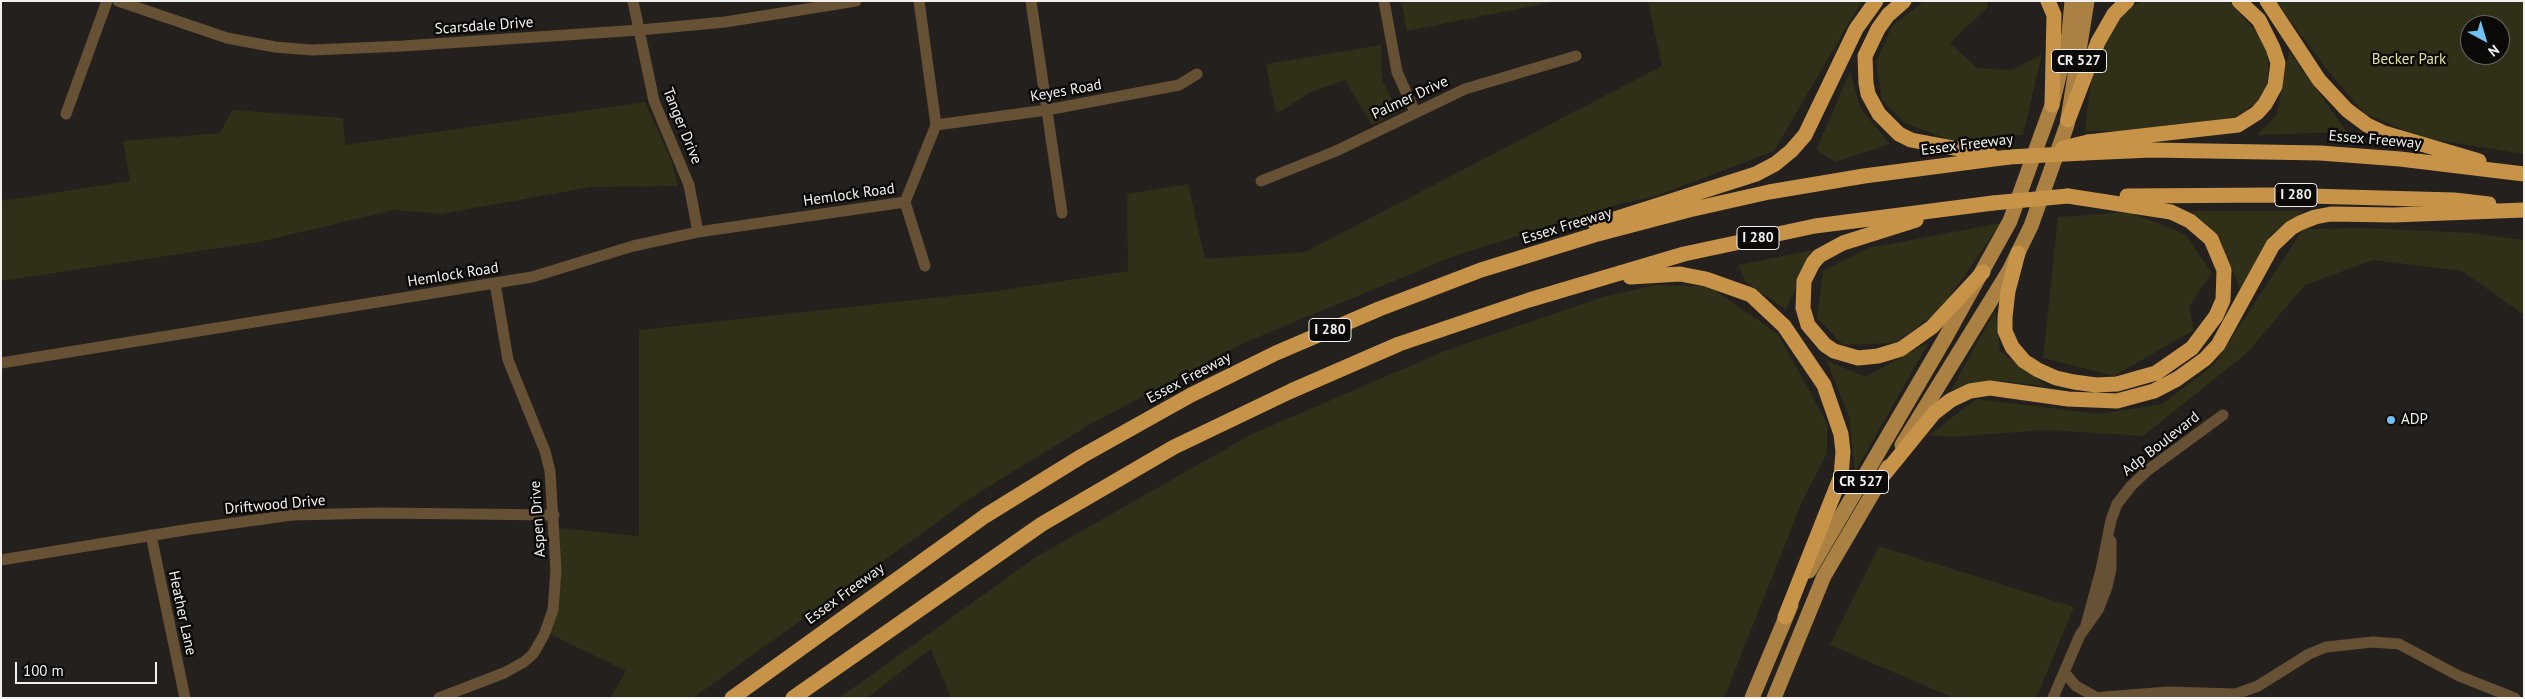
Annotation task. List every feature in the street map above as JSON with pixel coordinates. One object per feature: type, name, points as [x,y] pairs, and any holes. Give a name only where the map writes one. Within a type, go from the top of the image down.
[{"type":"highway","points":[[1481,270],[1574,232],[1756,174],[1775,164],[1791,151],[1805,135],[1856,29],[1876,1]]},
{"type":"highway","points":[[1904,1],[1888,15],[1878,29],[1865,56],[1868,94],[1879,114],[1899,134],[1910,140],[2009,157]]},
{"type":"highway","points":[[2048,1],[2055,23],[2052,105]]},
{"type":"highway","points":[[2068,120],[2098,42],[2114,14],[2126,1]]},
{"type":"highway","points":[[2086,148],[2238,125],[2257,113],[2266,104],[2275,86],[2278,64],[2273,48],[2259,20],[2239,1]]},
{"type":"highway","points":[[2267,1],[2319,80],[2347,110],[2367,125],[2406,140],[2524,174]]},
{"type":"highway","name":"Essex Freeway","points":[[732,698],[985,516],[1082,456],[1191,396],[1276,354],[1379,309],[1481,270],[1594,235],[1770,192],[1864,176],[2086,148],[2320,153],[2400,159],[2524,174]]},
{"type":"highway","name":"I 280","points":[[793,698],[1042,524],[1174,447],[1291,391],[1399,344],[1529,300],[1712,248],[1815,226],[1993,202],[2068,196],[2273,195],[2454,200],[2524,209]]},
{"type":"highway","points":[[2018,253],[2008,291],[2006,330],[2012,347],[2024,361],[2038,370],[2056,378],[2074,382],[2096,385],[2117,384],[2156,373],[2175,362],[2197,343],[2216,316],[2225,286],[2224,270],[2211,238],[2190,221],[2171,212],[2068,196]]},
{"type":"highway","points":[[1965,206],[1860,236],[1819,256],[1808,270],[1804,281],[1802,291],[1804,316],[1812,331],[1834,351],[1850,357],[1878,356],[1901,349],[1932,327],[1983,272]]},
{"type":"highway","points":[[1882,477],[1934,413],[1951,400],[1970,391],[1990,388],[2068,399],[2117,401],[2154,391],[2177,379],[2206,359],[2218,345],[2273,245],[2300,223],[2315,216],[2331,214],[2394,216],[2524,209]]},
{"type":"highway","points":[[1529,300],[1621,278],[1680,274],[1706,279],[1751,296],[1784,326],[1824,385],[1842,434],[1843,452],[1841,476],[1785,617]]},
{"type":"main road","name":"CR 527","points":[[1752,698],[1785,617],[1816,557],[1983,272],[2010,221],[2052,105],[2069,34],[2072,1]]},
{"type":"main road","name":"CR 527","points":[[1774,698],[1824,576],[1882,477],[2009,271],[2018,253],[2054,166],[2068,120],[2087,1]]},
{"type":"street","points":[[66,114],[107,1]]},
{"type":"street","name":"Scarsdale Drive","points":[[118,1],[227,38],[275,47],[312,50],[403,46],[640,30],[725,22],[856,1]]},
{"type":"street","name":"Tanger Drive","points":[[633,1],[654,101],[689,185],[698,232]]},
{"type":"street","points":[[919,1],[936,125],[906,202],[925,266]]},
{"type":"street","points":[[1030,1],[1062,212]]},
{"type":"street","points":[[1384,1],[1397,72],[1415,112]]},
{"type":"street","name":"Palmer Drive","points":[[1262,181],[1336,151],[1466,89],[1576,56]]},
{"type":"street","name":"Keyes Road","points":[[936,125],[1047,110],[1179,86],[1198,74]]},
{"type":"street","name":"Hemlock Road","points":[[1,363],[532,277],[633,246],[698,232],[906,202]]},
{"type":"street","name":"Aspen Drive","points":[[439,698],[504,673],[533,654],[553,610],[556,570],[554,515],[546,451],[508,360],[495,283]]},
{"type":"street","name":"Adp Boulevard","points":[[2053,698],[2086,624],[2098,610],[2108,587],[2112,547],[2110,527],[2117,504],[2131,486],[2167,454],[2223,415]]},
{"type":"street","name":"Driftwood Drive","points":[[1,560],[151,535],[292,515],[381,513],[554,515]]},
{"type":"street","name":"Heather Lane","points":[[151,535],[184,698]]},
{"type":"street","points":[[2064,672],[2076,686],[2093,697],[2168,692],[2236,694],[2258,686],[2302,659],[2326,647],[2373,642],[2400,644],[2459,676],[2515,698]]},
{"type":"green space","points":[[1401,1],[1558,1],[1407,31]]},
{"type":"green space","points":[[1587,1],[1862,1],[1774,151],[1656,196],[1623,203],[1457,255],[1246,342],[1089,425],[975,495],[693,698],[610,698],[626,671],[550,634],[549,527],[639,536],[639,330],[997,291],[1128,271],[1127,194],[1188,184],[1205,259],[1305,252],[1662,66],[1648,2]]},
{"type":"green space","points":[[1924,1],[1987,1],[1988,7],[1950,43],[1977,68],[2012,70],[2042,54],[2023,135],[1950,140],[1905,123],[1882,100],[1876,62],[1892,26]]},
{"type":"green space","points":[[2143,1],[2229,1],[2266,43],[2269,71],[2264,98],[2235,117],[2143,131],[2085,131],[2091,81],[2112,28],[2125,9]]},
{"type":"green space","name":"Becker Park","points":[[2275,1],[2524,1],[2524,154],[2424,138],[2365,114],[2333,77]]},
{"type":"green space","points":[[1381,45],[1382,80],[1398,112],[1372,125],[1345,80],[1311,92],[1276,114],[1266,64]]},
{"type":"green space","points":[[2289,51],[2347,132],[2257,135],[2277,114]]},
{"type":"green space","points":[[1850,72],[1861,109],[1890,144],[1835,162],[1816,150]]},
{"type":"green space","points":[[645,102],[671,159],[678,186],[591,187],[441,214],[394,210],[259,242],[1,281],[1,201],[130,181],[123,141],[220,133],[232,110],[343,118],[345,145]]},
{"type":"green space","points":[[2191,211],[2304,211],[2270,235],[2241,290],[2217,234]]},
{"type":"green space","points":[[2129,212],[2185,234],[2212,273],[2189,306],[2194,330],[2114,376],[2043,358],[2058,217]]},
{"type":"green space","points":[[2001,223],[1940,310],[1895,343],[1843,345],[1817,318],[1823,270],[1869,248]]},
{"type":"green space","points":[[2362,228],[2471,233],[2524,240],[2524,315],[2462,271],[2373,260],[2305,285],[2248,352],[2143,436],[2045,430],[1952,437],[1929,435],[1977,399],[2099,414],[2162,404],[2214,365],[2303,229]]},
{"type":"green space","points":[[1812,250],[1786,310],[1745,281],[1738,265]]},
{"type":"green space","points":[[1656,285],[1709,286],[1778,334],[1827,423],[1827,453],[1802,502],[1724,698],[951,698],[931,649],[867,698],[839,698],[1036,557],[1252,434],[1445,351],[1603,297]]},
{"type":"green space","points":[[1995,311],[2000,351],[2046,386],[1992,380],[1951,390]]},
{"type":"green space","points":[[1929,342],[1855,472],[1849,416],[1826,360],[1865,377]]},
{"type":"green space","points":[[1879,546],[2074,607],[2036,698],[1954,698],[1830,645]]},
{"type":"place","name":"ADP","points":[[2391,420]]}]
